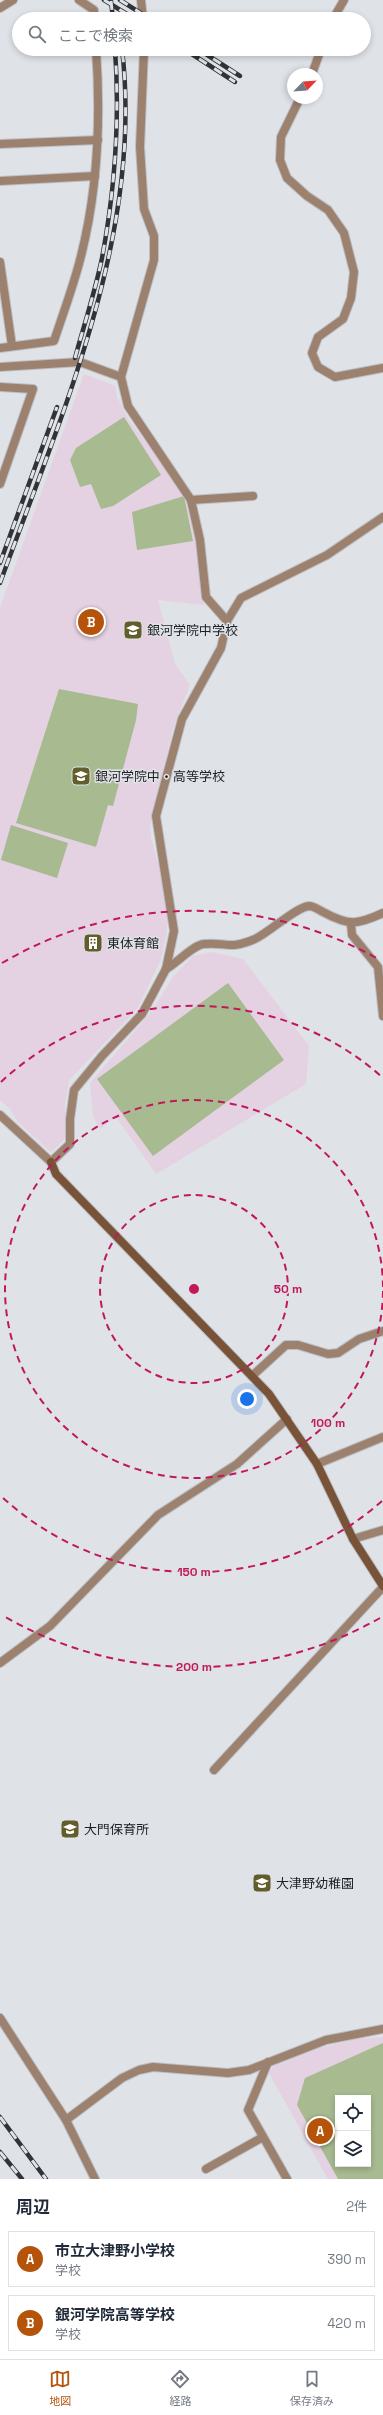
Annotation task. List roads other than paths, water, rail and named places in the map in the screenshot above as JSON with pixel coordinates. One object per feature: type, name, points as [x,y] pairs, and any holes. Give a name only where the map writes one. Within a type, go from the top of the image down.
[{"type":"street","points":[[2,4],[13,0]]},
{"type":"street","points":[[79,0],[94,10],[94,12]]},
{"type":"street","points":[[141,0],[142,12]]},
{"type":"street","points":[[337,12],[344,0]]},
{"type":"street","points":[[0,348],[54,341],[80,260],[95,176],[98,140],[96,56]]},
{"type":"street","points":[[144,56],[140,147],[144,208],[154,236],[154,260],[121,377],[128,406],[191,500],[200,540],[206,598],[227,621]]},
{"type":"street","points":[[314,68],[318,56]]},
{"type":"street","points":[[297,104],[281,137],[280,160],[287,178],[307,196],[328,210],[344,233],[354,272],[351,298],[343,319],[318,337],[312,353],[318,367],[335,377],[383,368]]},
{"type":"street","points":[[0,144],[98,140]]},
{"type":"street","points":[[0,181],[95,176]]},
{"type":"street","points":[[0,262],[12,346]]},
{"type":"street","points":[[0,367],[80,362],[121,377]]},
{"type":"street","points":[[0,387],[33,390],[0,484]]},
{"type":"street","points":[[191,500],[254,496]]},
{"type":"street","points":[[51,1162],[70,1144],[70,1119],[74,1090],[102,1056],[142,1014],[166,969],[174,931],[156,816],[182,719],[221,648],[227,621],[241,598],[327,555],[383,517]]},
{"type":"street","points":[[166,969],[180,961],[194,948],[204,944],[234,947],[255,938],[278,925],[302,907],[312,906],[341,922],[351,924],[383,913]]},
{"type":"street","points":[[351,924],[352,935],[378,967],[383,1016]]},
{"type":"street","points":[[0,1115],[51,1162],[56,1174],[252,1376],[287,1419],[316,1464],[353,1539],[383,1586],[214,1770]]},
{"type":"street","points":[[252,1376],[286,1345],[298,1345],[328,1354],[338,1353],[359,1339],[383,1331]]},
{"type":"street","points":[[0,1663],[50,1626],[158,1515],[237,1464],[287,1419]]},
{"type":"street","points":[[316,1464],[383,1437]]},
{"type":"street","points":[[353,1539],[383,1530]]},
{"type":"street","points":[[0,2018],[66,2120],[95,2179]]},
{"type":"street","points":[[66,2120],[122,2078],[139,2070],[153,2067],[228,2073],[248,2070],[326,2040],[383,2029]]},
{"type":"street","points":[[268,2062],[248,2110],[288,2179]]},
{"type":"street","points":[[206,2169],[263,2137]]},
{"type":"railway","points":[[104,0],[124,12]]},
{"type":"railway","points":[[120,0],[139,12]]},
{"type":"railway","points":[[111,1],[112,12]]},
{"type":"railway","points":[[75,358],[93,296],[102,258],[110,206],[117,128],[115,56]]},
{"type":"railway","points":[[0,583],[71,389],[92,322],[109,255],[121,186],[126,118],[122,56]]},
{"type":"railway","points":[[195,56],[235,82]]},
{"type":"railway","points":[[209,56],[240,76]]},
{"type":"railway","points":[[0,563],[57,407]]},
{"type":"railway","points":[[0,2117],[46,2179]]},
{"type":"railway","points":[[0,2152],[22,2179]]},
{"type":"place","name":"銀河学院高等学校","points":[[91,622]]},
{"type":"place","name":"銀河学院中学校","points":[[133,630]]},
{"type":"place","name":"銀河学院中・高等学校","points":[[81,776]]},
{"type":"place","name":"東体育館","points":[[93,943]]},
{"type":"place","name":"大門保育所","points":[[70,1829]]},
{"type":"place","name":"大津野幼稚園","points":[[262,1883]]},
{"type":"place","name":"市立大津野小学校","points":[[320,2131]]}]
